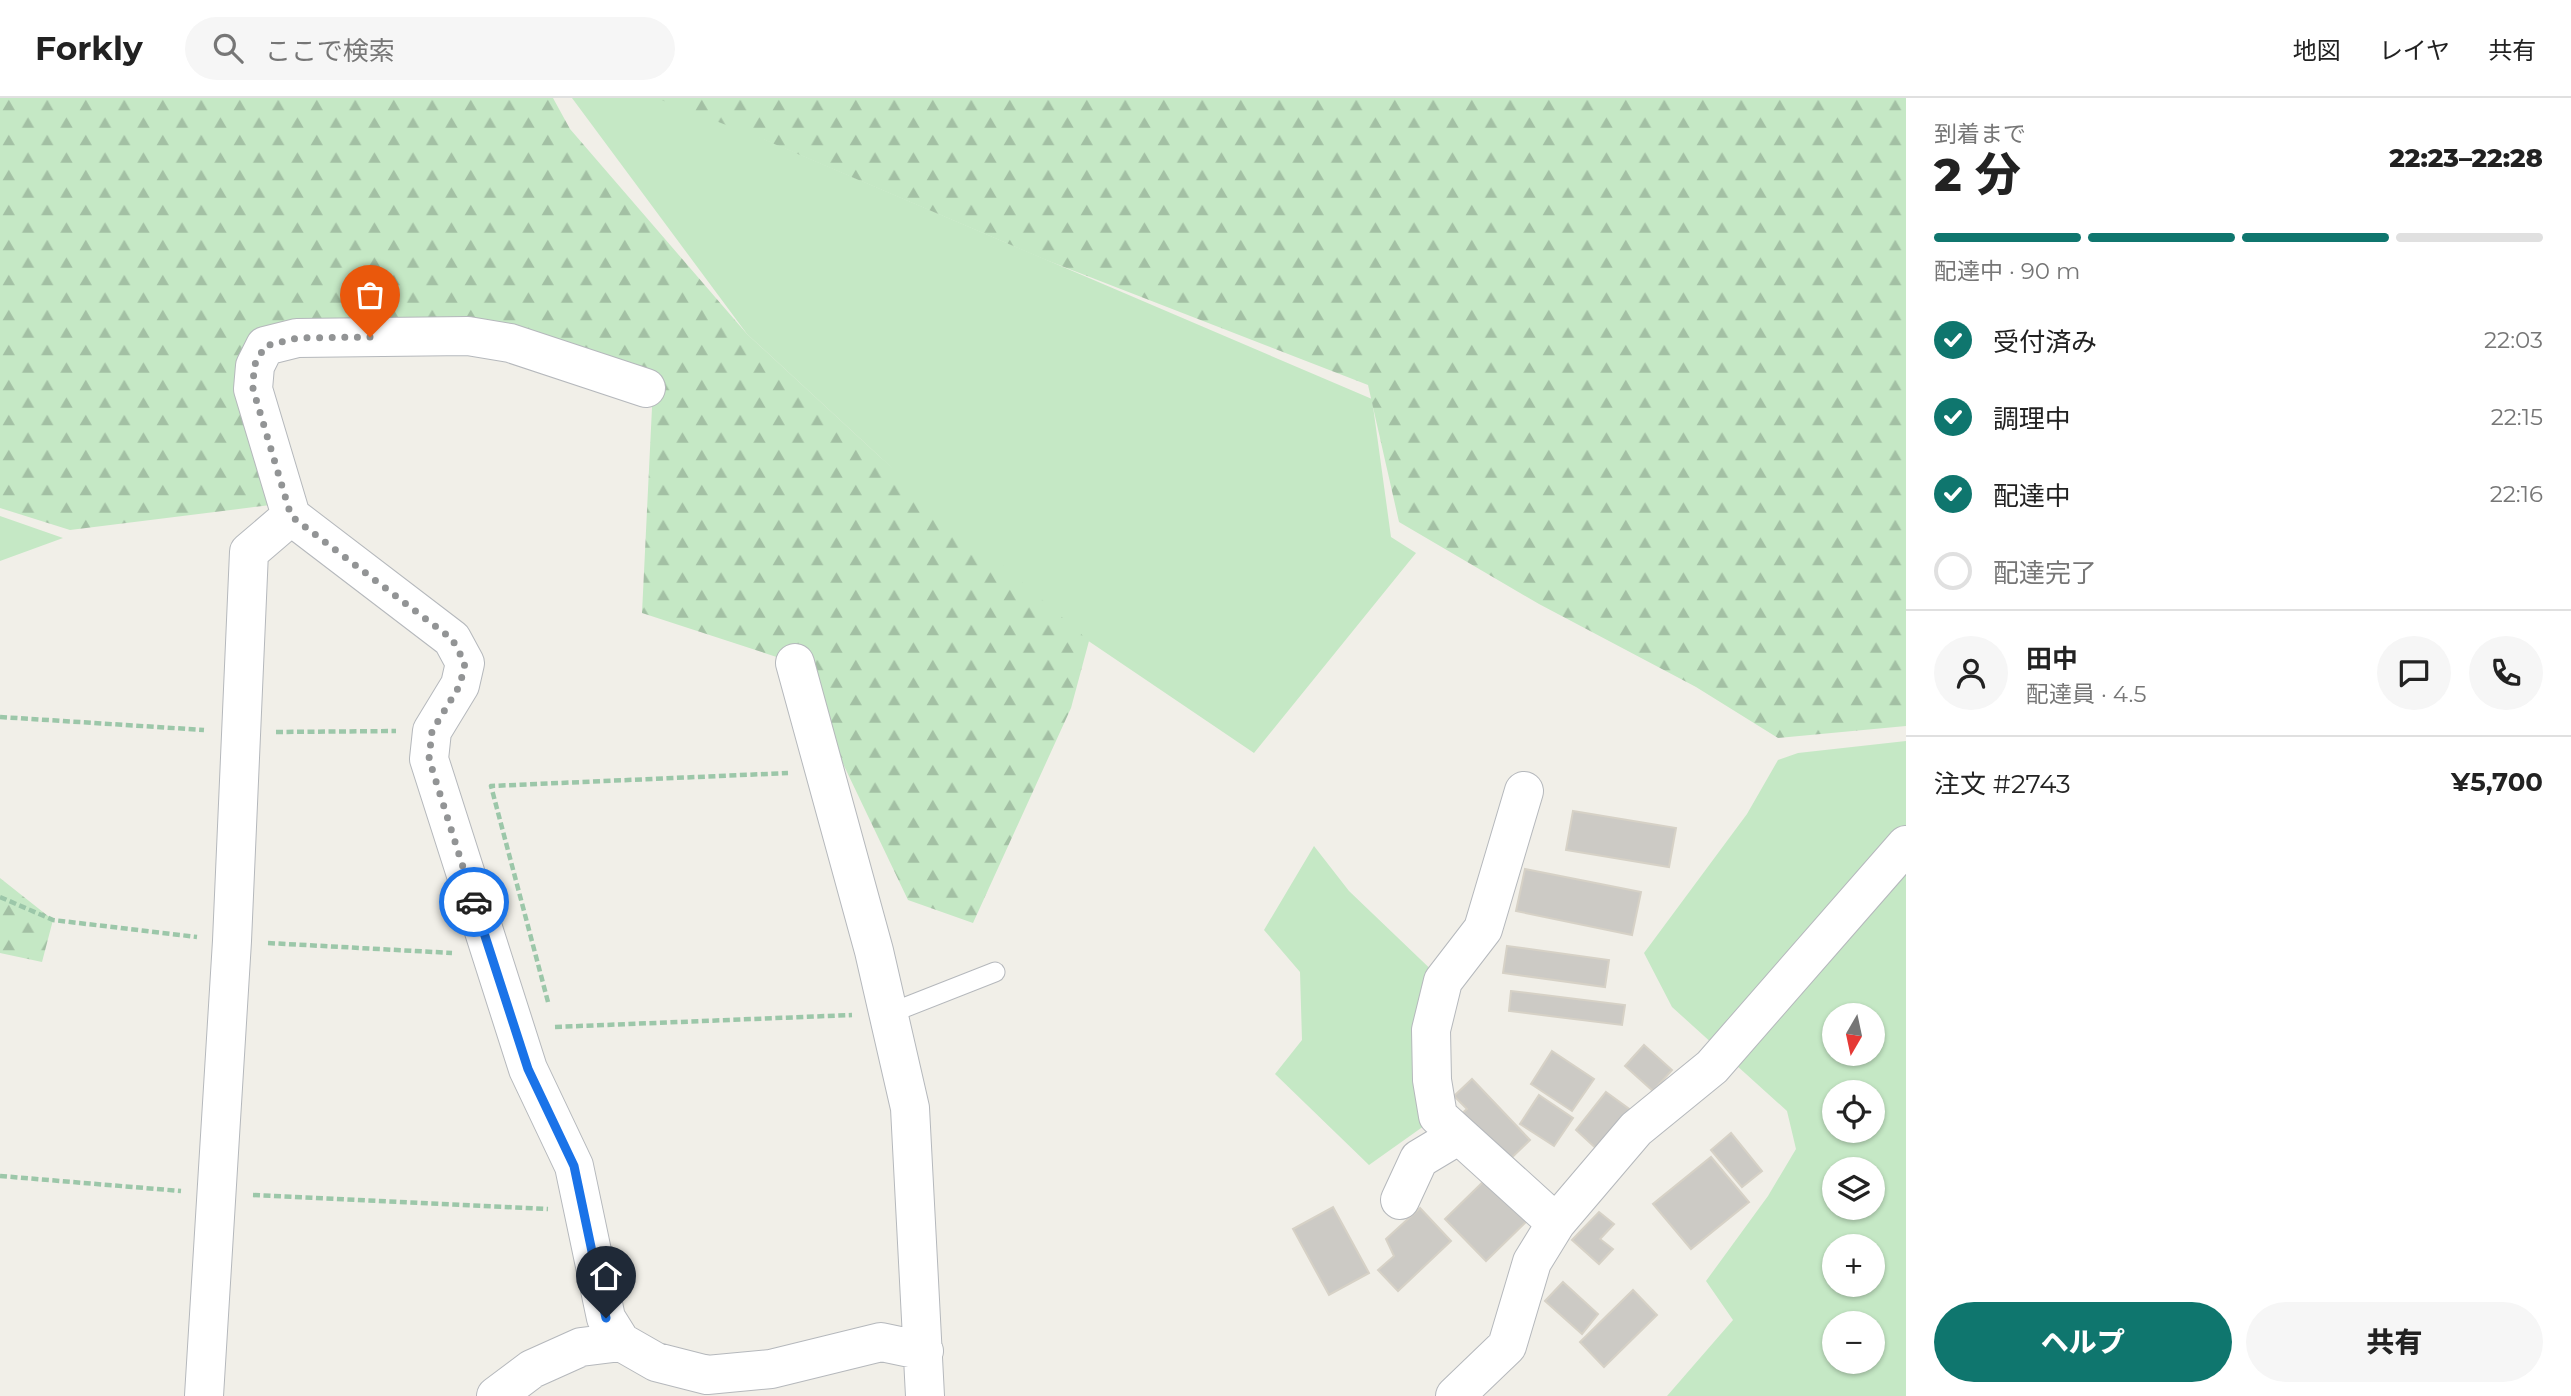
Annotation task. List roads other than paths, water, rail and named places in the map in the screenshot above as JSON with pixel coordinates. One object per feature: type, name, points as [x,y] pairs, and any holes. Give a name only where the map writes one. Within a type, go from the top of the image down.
[{"type":"street","points":[[646,387],[510,343],[468,336],[297,338],[265,346],[254,366],[253,389],[291,516],[452,639],[465,663],[460,685],[432,731],[429,759],[528,1069],[574,1166],[606,1318],[621,1342],[656,1362],[706,1376],[771,1370],[881,1342],[924,1351]]},
{"type":"street","points":[[204,1396],[232,941],[249,552],[291,516]]},
{"type":"street","points":[[794,663],[874,951],[910,1108],[925,1396]]},
{"type":"street","points":[[1524,791],[1483,929],[1443,981],[1431,1030],[1432,1080],[1438,1116],[1556,1223]]},
{"type":"street","points":[[1455,1396],[1507,1346],[1532,1262],[1556,1223],[1636,1129],[1713,1067],[1906,845]]},
{"type":"street","points":[[1399,1200],[1419,1159],[1459,1135]]},
{"type":"street","points":[[496,1396],[533,1369],[581,1347],[621,1342]]},
{"type":"lane","points":[[888,1014],[995,972]]}]
